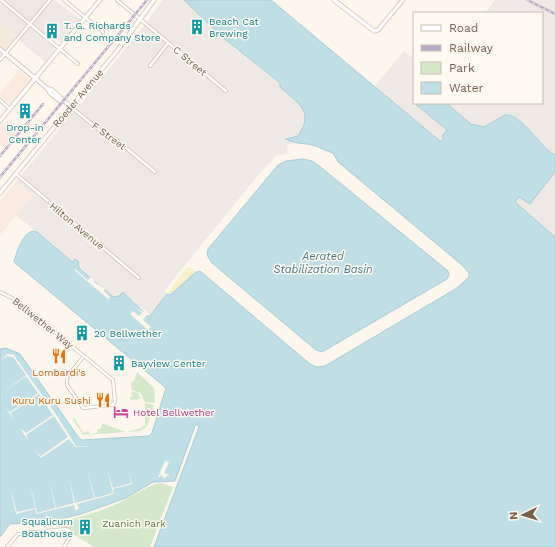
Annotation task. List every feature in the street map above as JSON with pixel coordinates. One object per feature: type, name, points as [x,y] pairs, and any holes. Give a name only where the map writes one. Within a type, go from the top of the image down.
[{"type":"main road","points":[[0,121],[100,0]]},
{"type":"main road","name":"Roeder Avenue","points":[[0,193],[141,20],[154,0]]},
{"type":"main road","points":[[334,0],[372,31],[376,31],[403,0]]},
{"type":"main road","name":"F Street","points":[[0,49],[48,89],[50,93],[71,107]]},
{"type":"street","points":[[1,0],[78,64]]},
{"type":"street","points":[[0,60],[50,0]]},
{"type":"street","points":[[64,0],[103,32]]},
{"type":"street","name":"C Street","points":[[117,0],[226,91]]},
{"type":"street","points":[[150,66],[168,42]]},
{"type":"street","points":[[0,100],[10,109]]},
{"type":"street","name":"F Street","points":[[71,107],[98,129],[112,137],[155,172]]},
{"type":"street","name":"Hilton Avenue","points":[[16,174],[139,278]]},
{"type":"street","name":"Bellwether Way","points":[[0,292],[18,301],[113,380],[115,402],[112,405],[83,408],[67,386],[66,377],[84,356]]},
{"type":"street","points":[[8,547],[18,534],[68,530],[71,532],[71,537],[64,547]]},
{"type":"shaded area","points":[[5,0],[55,0],[80,20],[61,43],[53,37],[58,30],[53,26],[47,33],[43,39],[56,48],[45,62],[0,24],[0,5]]},
{"type":"shaded area","points":[[163,0],[184,0],[220,36],[280,84],[280,87],[304,109],[307,117],[298,136],[287,137],[285,139],[292,143],[287,146],[287,154],[277,155],[259,174],[164,291],[167,294],[151,316],[124,292],[119,296],[113,297],[79,268],[78,261],[75,259],[72,262],[16,215],[33,195],[16,182],[143,27]]},
{"type":"shaded area","points":[[495,0],[555,0],[555,155],[539,142],[514,116],[498,119],[484,127],[471,124],[447,104],[543,104],[543,12],[486,12]]},
{"type":"shaded area","points":[[0,24],[16,38],[0,57]]},
{"type":"shaded area","points":[[404,51],[413,58],[413,104],[415,104],[447,131],[441,142],[374,87]]},
{"type":"shaded area","points":[[19,70],[30,80],[10,104],[0,96],[0,93]]},
{"type":"shaded area","points":[[6,121],[19,131],[4,148],[0,144],[0,128]]},
{"type":"shaded area","points":[[555,172],[555,237],[514,202],[519,196],[530,203]]},
{"type":"shaded area","points":[[16,182],[33,195],[0,235],[0,201]]},
{"type":"green space","points":[[137,372],[154,388],[155,403],[145,402],[140,393],[132,390],[131,383],[134,381]]},
{"type":"green space","points":[[131,391],[138,393],[141,399],[130,400],[130,396],[132,397]]},
{"type":"green space","points":[[145,403],[154,405],[147,426],[135,432],[127,432],[139,429],[145,425]]},
{"type":"green space","points":[[74,417],[83,433],[89,431],[90,434],[97,433],[97,429],[100,429],[102,425],[101,423],[126,432],[83,435],[73,420]]},
{"type":"green space","name":"Zuanich Park","points":[[162,483],[173,487],[150,547],[94,547],[74,535],[71,528],[63,528],[59,525],[58,522],[106,509],[151,486]]},
{"type":"sand","points":[[190,267],[196,272],[170,295],[167,294],[186,268]]},
{"type":"water","points":[[184,0],[271,0],[441,142],[444,138],[442,136],[447,130],[415,104],[447,104],[471,124],[484,127],[505,115],[511,116],[518,119],[549,151],[555,155],[555,172],[530,204],[519,197],[515,202],[555,237],[555,547],[154,547],[199,427],[197,424],[175,481],[153,482],[126,498],[81,514],[53,521],[10,524],[0,537],[0,349],[6,348],[20,354],[79,438],[82,440],[149,436],[152,433],[166,388],[14,262],[22,241],[29,233],[33,231],[37,232],[72,262],[75,259],[78,261],[79,268],[113,297],[119,296],[123,292],[149,317],[167,294],[170,295],[196,272],[200,271],[310,364],[317,367],[325,366],[457,288],[469,277],[469,273],[462,265],[338,162],[333,153],[315,146],[285,139],[298,136],[303,127],[305,114],[302,108],[280,87],[280,83],[221,36]]},
{"type":"water","name":"Aerated Stabilization Basin","points":[[303,159],[312,161],[318,165],[448,271],[449,275],[447,279],[322,352],[316,350],[212,263],[207,255],[208,249],[278,165],[286,161]]},
{"type":"pier","points":[[75,269],[88,280],[91,277],[95,281],[94,282],[105,289],[104,291],[110,297],[108,299],[74,270]]},
{"type":"pier","points":[[135,306],[143,312],[145,310],[148,313],[143,320],[151,327],[148,330],[130,314],[133,311],[139,316],[142,313]]},
{"type":"pier","points":[[7,354],[14,355],[18,362],[19,361],[76,446],[93,446],[75,447],[69,439],[41,458],[35,451],[41,456],[68,437],[54,416],[26,435],[29,442],[20,428],[26,433],[53,415],[39,394],[11,413],[13,419],[6,408],[10,412],[38,393],[26,376],[0,394],[26,375],[13,357],[7,356],[0,361]]},
{"type":"pier","points":[[165,461],[169,462],[164,473],[169,475],[165,478],[162,477],[162,474],[158,477]]},
{"type":"pier","points":[[87,469],[95,498],[113,493],[107,469],[113,488],[131,483],[128,469],[132,484],[113,489],[114,494],[77,504],[79,509],[75,510],[74,505],[36,514],[35,509],[16,514],[10,488],[17,512],[35,508],[30,483],[37,513],[55,508],[49,478],[56,508],[74,503],[68,473],[75,503],[94,498]]},
{"type":"railway","points":[[0,177],[147,0]]},
{"type":"railway","points":[[527,0],[555,14]]},
{"type":"railway","points":[[0,156],[43,104]]},
{"type":"place","name":"Beach Cat Brewing","points":[[197,27]]},
{"type":"place","name":"T. G. Richards and Company Store","points":[[52,31]]},
{"type":"place","name":"Drop-in Center","points":[[25,111]]},
{"type":"place","name":"20 Bellwether","points":[[82,333]]},
{"type":"place","name":"Lombardi's","points":[[59,356]]},
{"type":"place","name":"Bayview Center","points":[[119,363]]},
{"type":"place","name":"Kuru Kuru Sushi","points":[[103,400]]},
{"type":"place","name":"Hotel Bellwether","points":[[121,412]]},
{"type":"place","name":"Squalicum Boathouse","points":[[85,527]]}]
